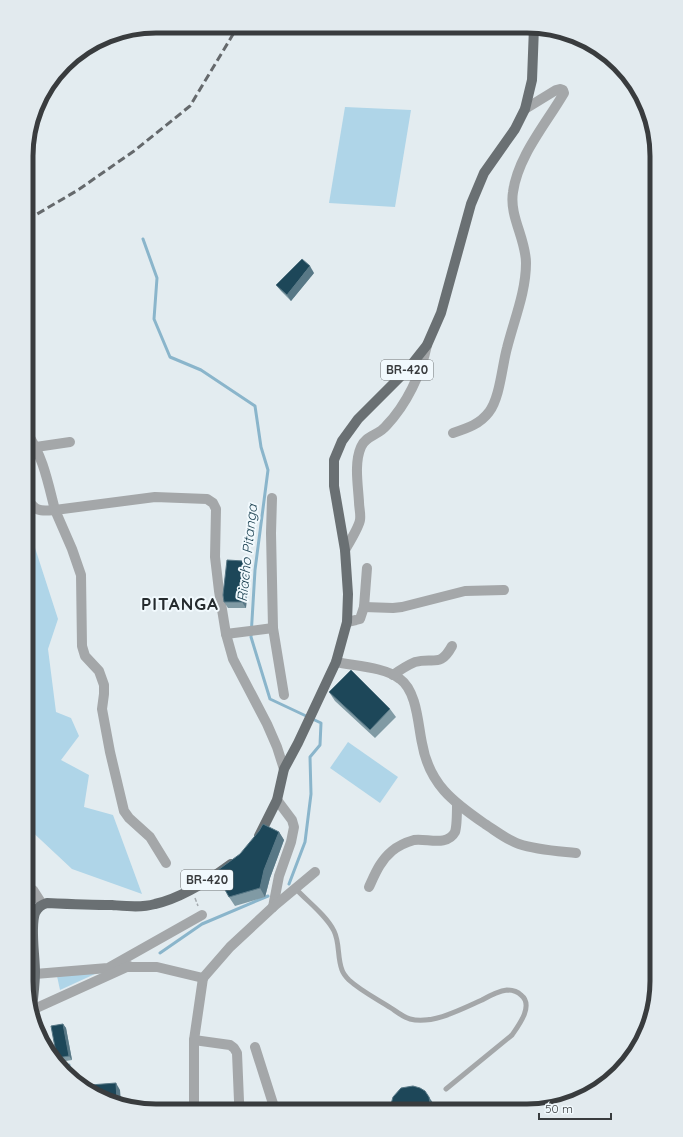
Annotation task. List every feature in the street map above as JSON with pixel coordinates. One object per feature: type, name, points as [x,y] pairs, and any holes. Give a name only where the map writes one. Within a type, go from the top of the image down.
[{"type":"main road","name":"BR-420","points":[[250,846],[260,835],[277,800],[284,769],[298,743],[336,662],[347,622],[348,594],[345,550],[334,486],[334,460],[342,441],[358,419],[408,369],[427,345],[442,313],[471,204],[484,173],[515,129],[524,109],[532,80],[534,33]]},
{"type":"main road","name":"BR-420","points":[[42,904],[153,905],[173,899],[191,890],[220,873],[241,857]]},
{"type":"main road","points":[[34,991],[35,974],[33,922],[38,907],[42,904]]},
{"type":"street","points":[[453,433],[468,428],[481,421],[490,411],[496,399],[507,349],[525,284],[526,261],[514,212],[513,193],[517,177],[530,147],[564,93],[563,90],[556,90],[524,109]]},
{"type":"street","points":[[345,550],[360,522],[357,468],[360,449],[363,442],[385,428],[406,399],[424,360],[427,345]]},
{"type":"street","points":[[33,442],[43,465],[55,510],[82,575],[82,646],[85,656],[99,671],[104,685],[102,709],[110,752],[124,811],[129,818],[150,837],[166,863]]},
{"type":"street","points":[[36,447],[70,442]]},
{"type":"street","points":[[33,507],[39,511],[55,510],[155,497],[207,500],[213,503],[216,509],[215,557],[218,591],[226,634],[233,659],[267,724],[277,747],[284,769]]},
{"type":"street","points":[[272,498],[271,533],[273,628],[284,695]]},
{"type":"street","points":[[347,622],[360,619],[364,607],[367,568]]},
{"type":"street","points":[[364,607],[393,608],[465,591],[504,590]]},
{"type":"street","points":[[226,634],[273,628]]},
{"type":"street","points":[[393,674],[416,662],[439,660],[444,658],[452,646]]},
{"type":"street","points":[[336,662],[375,669],[393,674],[402,679],[417,710],[422,744],[428,766],[439,786],[457,804],[502,836],[518,844],[534,848],[576,853]]},
{"type":"street","points":[[273,907],[278,876],[292,842],[294,827],[292,820],[277,800]]},
{"type":"street","points":[[369,887],[383,859],[393,850],[405,843],[416,840],[434,841],[444,840],[451,837],[455,831],[457,804]]},
{"type":"street","points":[[194,1104],[194,1040],[203,978],[230,947],[273,907],[315,872]]},
{"type":"street","points":[[33,892],[42,904]]},
{"type":"street","points":[[108,968],[202,915]]},
{"type":"street","points":[[35,974],[129,966],[157,967],[203,978]]},
{"type":"street","points":[[36,1008],[86,984],[129,966]]},
{"type":"street","points":[[194,1040],[230,1045],[234,1048],[236,1053],[239,1104]]},
{"type":"street","points":[[255,1047],[273,1104]]},
{"type":"lane","points":[[296,889],[329,923],[335,933],[338,944],[339,960],[342,971],[347,978],[359,988],[408,1018],[429,1020],[506,990],[516,991],[523,996],[526,1004],[525,1013],[520,1024],[512,1035],[446,1089]]},
{"type":"path","points":[[191,890],[202,915]]},
{"type":"shaded area","points":[[345,107],[411,110],[395,207],[329,203]]},
{"type":"shaded area","points":[[33,542],[58,619],[48,649],[56,712],[71,718],[79,736],[61,760],[89,775],[84,807],[113,815],[142,894],[72,869],[33,833]]},
{"type":"shaded area","points":[[348,742],[398,777],[380,803],[330,768]]},
{"type":"shaded area","points":[[108,968],[60,990],[57,976]]},
{"type":"building","points":[[302,259],[310,266],[287,295],[276,285]]},
{"type":"building","points":[[227,560],[244,561],[242,602],[224,602],[223,595]]},
{"type":"building","points":[[351,670],[390,709],[370,730],[329,692]]},
{"type":"building","points":[[263,824],[279,832],[264,870],[260,888],[229,897],[224,888],[227,886],[218,870],[240,854]]},
{"type":"building","points":[[63,1024],[69,1056],[60,1057],[56,1051],[51,1026]]},
{"type":"building","points":[[116,1083],[117,1098],[109,1095],[92,1085]]},
{"type":"building","points":[[413,1086],[420,1088],[425,1091],[429,1097],[430,1104],[391,1104],[393,1097],[401,1088]]},
{"type":"waterway","name":"Riacho Pitanga","points":[[143,239],[157,278],[154,319],[170,357],[201,370],[255,406],[261,447],[268,470],[255,570],[251,637],[270,699],[321,723],[320,745],[310,757],[311,794],[305,842],[289,884]]},
{"type":"waterway","points":[[160,953],[202,924],[268,896]]},
{"type":"railway","points":[[33,216],[78,190],[134,151],[190,106],[234,33]]},
{"type":"district","name":"PITANGA","points":[[180,604]]}]
